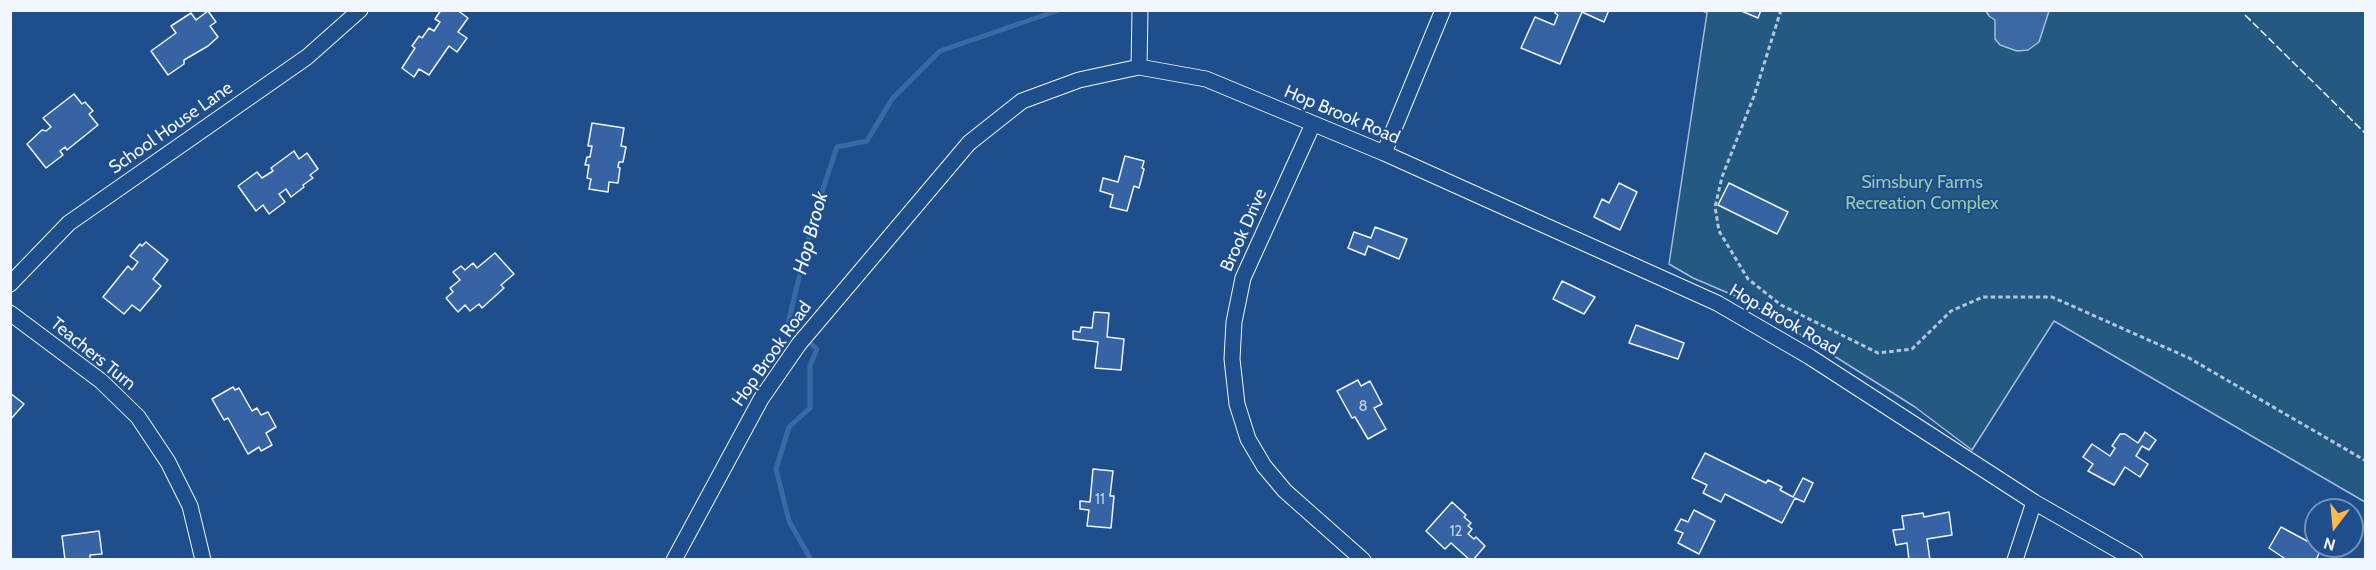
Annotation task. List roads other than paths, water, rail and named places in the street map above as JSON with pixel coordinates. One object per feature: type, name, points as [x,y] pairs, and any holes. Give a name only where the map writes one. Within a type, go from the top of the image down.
[{"type":"street","name":"School House Lane","points":[[10,284],[69,223],[307,57],[360,10]]},
{"type":"street","points":[[1139,67],[1140,10]]},
{"type":"street","points":[[1384,153],[1443,10]]},
{"type":"street","name":"Hop Brook Road","points":[[674,560],[761,399],[804,338],[969,143],[1022,101],[1079,80],[1139,67],[1206,79],[1384,153],[1717,303],[1810,357],[2034,502],[2135,560]]},
{"type":"street","name":"Brook Drive","points":[[1313,124],[1243,278],[1234,322],[1232,359],[1237,404],[1248,439],[1264,466],[1285,491],[1363,560]]},
{"type":"street","name":"Teachers Turn","points":[[10,313],[101,381],[138,417],[168,462],[190,506],[202,560]]},
{"type":"street","points":[[2015,560],[2034,502]]},
{"type":"waterway","name":"Hop Brook","points":[[811,560],[789,521],[776,469],[789,427],[810,408],[810,366],[817,349],[788,323],[814,216],[837,147],[867,141],[892,99],[940,51],[1059,10]]},
{"type":"park label","name":"Simsbury Farms Recreation Complex","points":[[1922,193]]}]
